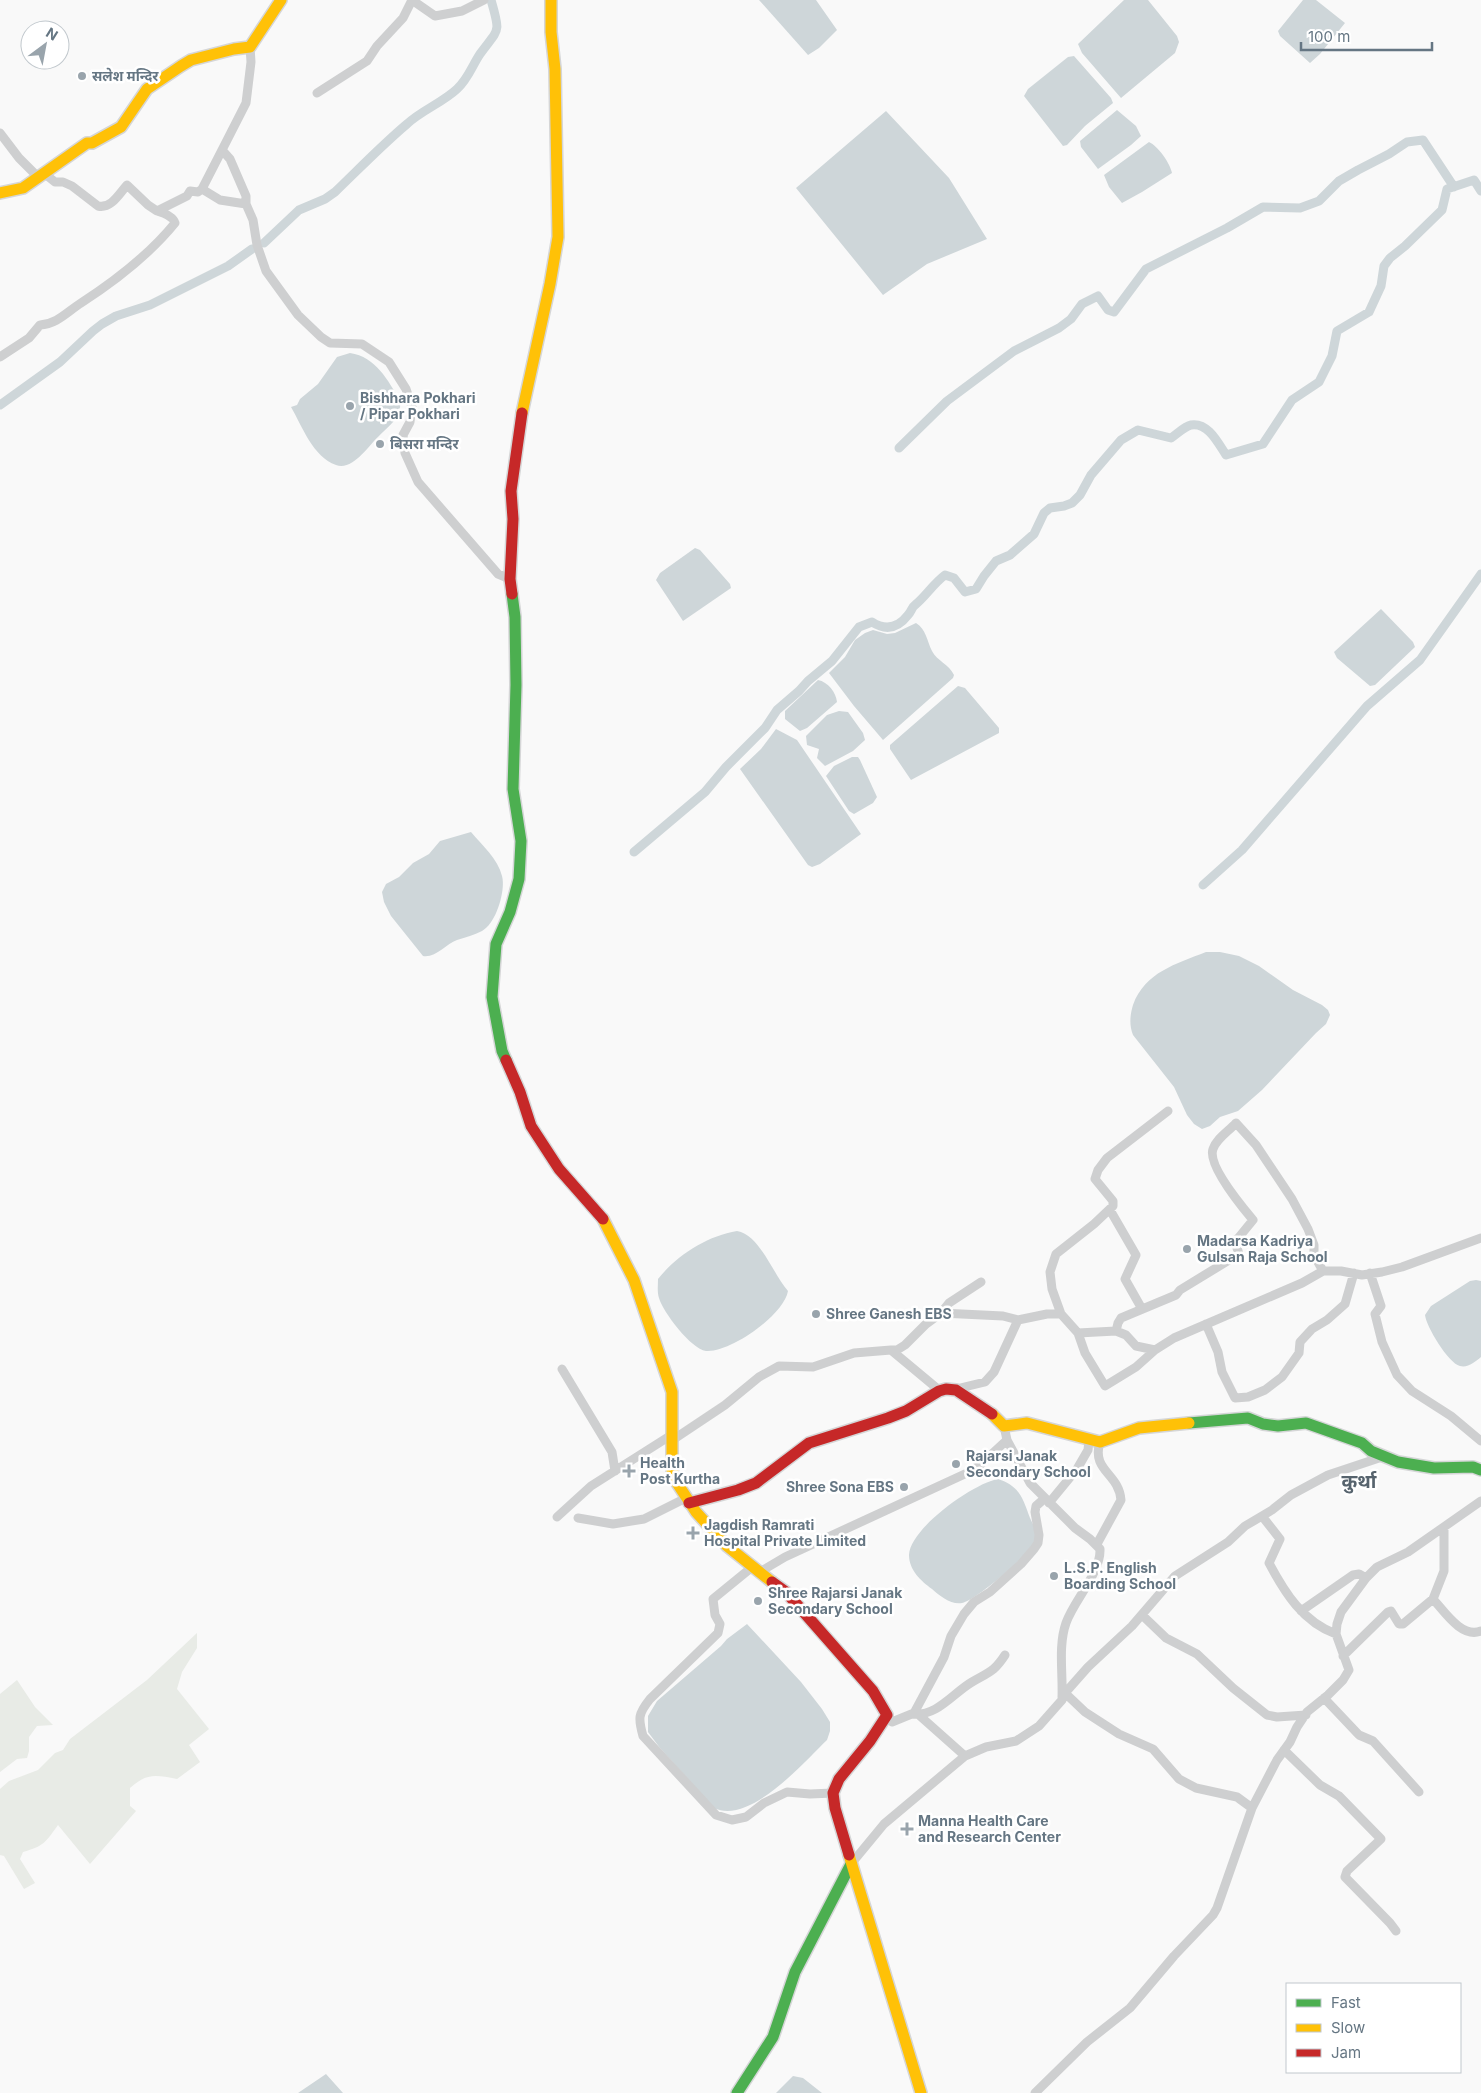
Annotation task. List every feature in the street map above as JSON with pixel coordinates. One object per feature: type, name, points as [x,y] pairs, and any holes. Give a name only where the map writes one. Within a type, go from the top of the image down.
[{"type":"main road","points":[[0,193],[23,188],[87,143],[92,143],[121,127],[147,89],[191,60],[242,47],[250,47],[281,0]]},
{"type":"main road","points":[[550,0],[556,86],[558,237],[514,456],[511,491],[513,519],[510,579],[515,618],[513,789],[521,841],[519,879],[510,912],[496,944],[492,997],[500,1042],[530,1126],[559,1169],[602,1218],[634,1280],[672,1392],[672,1470],[677,1484],[687,1501],[727,1546],[754,1570],[786,1592],[873,1691],[887,1715],[870,1741],[839,1779],[834,1793],[835,1808],[921,2093]]},
{"type":"main road","points":[[687,1501],[762,1480],[801,1447],[847,1429],[878,1422],[899,1414],[913,1408],[939,1390],[956,1389],[994,1415],[1004,1426],[1027,1424],[1095,1441],[1139,1428],[1248,1418],[1262,1424],[1278,1426],[1306,1424],[1362,1443],[1372,1451],[1398,1462],[1434,1468],[1478,1466]]},
{"type":"main road","points":[[737,2093],[773,2037],[795,1972],[851,1864]]},
{"type":"street","points":[[317,93],[367,61],[377,46],[404,18],[412,0],[435,16],[462,11],[484,0]]},
{"type":"street","points":[[158,211],[187,196],[190,191],[198,192],[202,189],[246,103],[251,62],[250,47]]},
{"type":"street","points":[[0,133],[19,158],[42,176],[55,182],[63,182],[72,186],[98,206],[102,207],[110,204],[127,185],[148,205],[165,214],[174,220],[175,223],[162,239],[91,298],[52,323],[40,325],[29,338],[0,356]]},
{"type":"street","points":[[222,150],[236,170],[246,196],[246,204],[253,220],[257,245],[266,270],[298,316],[330,343],[362,344],[389,362],[406,389],[412,407],[410,422],[403,435],[405,453],[418,482],[498,574],[510,579]]},
{"type":"street","points":[[202,189],[220,200],[246,204]]},
{"type":"street","points":[[1168,1111],[1107,1158],[1098,1170],[1095,1179],[1113,1201],[1110,1210],[1056,1254],[1051,1266],[1052,1289],[1061,1314],[1078,1333],[1088,1359],[1105,1386],[1136,1367],[1155,1350],[1174,1338],[1302,1283],[1324,1271],[1362,1275],[1402,1267],[1481,1238]]},
{"type":"street","points":[[1116,1331],[1121,1318],[1176,1295],[1180,1290],[1239,1254],[1235,1242],[1253,1220],[1218,1171],[1212,1159],[1212,1151],[1216,1143],[1236,1123],[1249,1134],[1283,1184],[1308,1228],[1314,1245],[1314,1255],[1324,1271]]},
{"type":"street","points":[[1110,1210],[1136,1255],[1126,1279],[1142,1309]]},
{"type":"street","points":[[1206,1324],[1218,1352],[1222,1372],[1235,1398],[1248,1397],[1265,1390],[1282,1377],[1299,1353],[1300,1342],[1312,1328],[1327,1320],[1345,1304],[1354,1273]]},
{"type":"street","points":[[1370,1273],[1381,1306],[1375,1314],[1382,1342],[1397,1375],[1412,1391],[1451,1416],[1481,1441]]},
{"type":"street","points":[[557,1517],[591,1486],[725,1405],[758,1377],[779,1366],[813,1367],[854,1353],[897,1350],[941,1313],[949,1303],[982,1282]]},
{"type":"street","points":[[941,1313],[1003,1316],[1018,1320],[1047,1314],[1061,1314]]},
{"type":"street","points":[[956,1389],[985,1382],[1002,1357],[1018,1320]]},
{"type":"street","points":[[1078,1333],[1116,1331],[1126,1335],[1136,1346],[1155,1350]]},
{"type":"street","points":[[891,1350],[939,1390]]},
{"type":"street","points":[[562,1369],[612,1452],[615,1471]]},
{"type":"street","points":[[1004,1426],[1008,1440],[1030,1482],[1075,1528],[1097,1544],[1100,1549],[1098,1562],[1073,1607],[1063,1632],[1064,1697]]},
{"type":"street","points":[[834,1793],[810,1794],[787,1792],[764,1803],[746,1817],[732,1820],[716,1815],[643,1736],[639,1720],[640,1711],[718,1633],[720,1624],[715,1615],[713,1599],[754,1570],[925,1490],[967,1473],[981,1464],[1008,1440]]},
{"type":"street","points":[[916,1715],[944,1657],[951,1636],[964,1614],[974,1602],[990,1592],[1021,1564],[1034,1549],[1040,1535],[1034,1512],[1036,1506],[1047,1501],[1077,1470],[1095,1441]]},
{"type":"street","points":[[1095,1441],[1097,1458],[1117,1484],[1121,1500],[1097,1544]]},
{"type":"street","points":[[851,1864],[884,1824],[965,1756],[986,1747],[1016,1741],[1039,1726],[1096,1657],[1142,1615],[1175,1576],[1228,1542],[1245,1526],[1291,1495],[1328,1475],[1385,1456]]},
{"type":"street","points":[[578,1518],[613,1524],[644,1519],[687,1501]]},
{"type":"street","points":[[1035,2093],[1087,2042],[1130,2008],[1169,1962],[1213,1915],[1252,1808],[1277,1760],[1311,1707],[1324,1698],[1343,1680],[1349,1670],[1336,1634],[1341,1612],[1366,1578],[1377,1567],[1408,1552],[1481,1501]]},
{"type":"street","points":[[1262,1516],[1280,1539],[1270,1563],[1282,1587],[1301,1611],[1316,1625],[1336,1634]]},
{"type":"street","points":[[1343,1656],[1388,1612],[1391,1611],[1399,1624],[1404,1624],[1433,1599],[1444,1571],[1444,1528]]},
{"type":"street","points":[[1301,1611],[1354,1575],[1359,1574],[1366,1578]]},
{"type":"street","points":[[1433,1599],[1460,1627],[1469,1633],[1481,1631]]},
{"type":"street","points":[[1142,1615],[1166,1638],[1197,1654],[1233,1688],[1267,1714],[1277,1717],[1306,1715]]},
{"type":"street","points":[[887,1715],[892,1722],[944,1704],[973,1681],[982,1678],[998,1667],[1005,1655]]},
{"type":"street","points":[[1064,1697],[1120,1734],[1153,1749],[1180,1779],[1196,1788],[1237,1797],[1252,1808]]},
{"type":"street","points":[[1324,1698],[1359,1735],[1373,1741],[1419,1792]]},
{"type":"street","points":[[916,1715],[965,1756]]},
{"type":"street","points":[[1284,1750],[1320,1785],[1339,1796],[1381,1838],[1347,1871],[1345,1877],[1385,1916],[1396,1931]]},
{"type":"shaded area","points":[[759,0],[816,0],[837,30],[819,48],[808,55]]},
{"type":"shaded area","points":[[1124,0],[1148,0],[1177,36],[1179,42],[1175,53],[1121,98],[1082,53],[1078,44]]},
{"type":"shaded area","points":[[1303,0],[1316,0],[1345,23],[1320,54],[1310,63],[1280,36],[1278,31]]},
{"type":"shaded area","points":[[1074,56],[1111,98],[1113,103],[1085,126],[1067,145],[1063,146],[1024,96],[1028,89],[1068,57]]},
{"type":"shaded area","points":[[1117,110],[1136,126],[1141,136],[1098,169],[1081,147],[1080,141]]},
{"type":"shaded area","points":[[886,111],[949,178],[987,239],[927,264],[883,295],[796,188]]},
{"type":"shaded area","points":[[1149,142],[1163,155],[1172,173],[1122,203],[1109,187],[1104,175]]},
{"type":"shaded area","points":[[350,353],[359,355],[374,364],[391,385],[400,401],[400,407],[394,421],[365,451],[354,461],[342,466],[328,461],[321,455],[304,432],[291,407],[297,405],[300,399],[318,384],[337,357]]},
{"type":"shaded area","points":[[695,548],[700,550],[730,584],[731,588],[683,621],[656,580],[660,573]]},
{"type":"shaded area","points":[[1381,609],[1413,642],[1415,647],[1375,685],[1370,686],[1337,658],[1334,652]]},
{"type":"shaded area","points":[[916,623],[924,632],[934,654],[954,675],[953,678],[883,740],[829,673],[845,657],[855,640],[865,633],[873,630],[887,634],[895,633]]},
{"type":"shaded area","points":[[818,680],[831,688],[837,702],[807,728],[800,731],[785,719],[785,711]]},
{"type":"shaded area","points":[[958,686],[965,688],[999,728],[999,733],[911,780],[890,749],[890,745]]},
{"type":"shaded area","points":[[839,711],[848,712],[863,733],[865,740],[853,751],[825,766],[817,758],[819,749],[807,745],[806,736],[827,715]]},
{"type":"shaded area","points":[[776,729],[797,740],[861,834],[820,864],[812,867],[808,865],[740,769],[761,749]]},
{"type":"shaded area","points":[[852,757],[858,757],[860,760],[877,797],[873,803],[854,814],[849,811],[826,776],[834,766]]},
{"type":"shaded area","points":[[471,832],[497,864],[502,876],[503,890],[496,914],[482,931],[457,940],[432,955],[423,956],[391,916],[384,902],[382,892],[386,884],[399,877],[413,863],[429,854],[440,841]]},
{"type":"shaded area","points":[[1206,952],[1220,952],[1239,956],[1259,966],[1293,990],[1322,1005],[1328,1010],[1330,1015],[1326,1024],[1262,1090],[1238,1111],[1220,1117],[1210,1126],[1202,1129],[1194,1124],[1187,1115],[1174,1087],[1133,1035],[1130,1020],[1133,1005],[1145,984],[1173,965]]},
{"type":"shaded area","points":[[737,1231],[745,1234],[759,1247],[788,1291],[777,1311],[754,1331],[728,1346],[706,1351],[693,1344],[678,1329],[666,1312],[658,1296],[658,1279],[674,1262],[693,1248],[715,1237]]},
{"type":"shaded area","points":[[1470,1281],[1481,1281],[1481,1357],[1474,1363],[1460,1366],[1438,1344],[1425,1315],[1431,1306]]},
{"type":"shaded area","points":[[998,1479],[1011,1485],[1020,1494],[1035,1528],[1036,1540],[1015,1565],[979,1594],[962,1603],[950,1601],[942,1597],[916,1575],[911,1566],[909,1555],[912,1544],[931,1520],[945,1508],[974,1489]]},
{"type":"shaded area","points":[[747,1624],[801,1682],[822,1709],[830,1722],[830,1731],[827,1740],[775,1789],[743,1808],[728,1811],[714,1808],[660,1748],[648,1732],[648,1716],[657,1701],[727,1639]]},
{"type":"shaded area","points":[[197,1633],[197,1648],[182,1672],[177,1689],[209,1729],[189,1745],[200,1762],[177,1779],[152,1776],[141,1780],[130,1788],[130,1806],[136,1811],[90,1864],[58,1825],[44,1843],[23,1852],[20,1859],[35,1883],[24,1889],[4,1856],[0,1855],[0,1789],[9,1781],[38,1770],[55,1753],[63,1750],[70,1739],[147,1680]]},
{"type":"shaded area","points":[[17,1680],[35,1707],[53,1725],[37,1726],[29,1737],[27,1758],[17,1759],[0,1772],[0,1694]]},
{"type":"shaded area","points":[[326,2074],[343,2093],[298,2093]]},
{"type":"shaded area","points":[[793,2076],[803,2078],[822,2093],[776,2093]]},
{"type":"waterway","points":[[264,243],[299,210],[325,199],[335,192],[407,124],[439,103],[461,85],[496,30],[497,25],[491,0]]},
{"type":"waterway","points":[[899,448],[947,401],[1014,351],[1059,328],[1071,319],[1082,304],[1098,296],[1108,310],[1114,312],[1146,269],[1227,228],[1263,207],[1300,208],[1319,201],[1339,181],[1407,142],[1423,140],[1454,187]]},
{"type":"waterway","points":[[634,852],[705,792],[726,767],[765,728],[777,710],[832,661],[859,627],[872,622],[882,627],[891,627],[900,623],[945,575],[954,578],[965,592],[976,589],[996,561],[1010,555],[1034,534],[1044,513],[1050,508],[1072,503],[1080,495],[1091,475],[1121,440],[1138,430],[1171,438],[1186,427],[1197,425],[1212,434],[1226,455],[1263,444],[1292,400],[1319,382],[1332,356],[1337,331],[1369,312],[1381,286],[1384,266],[1390,258],[1442,210],[1447,189],[1474,180],[1481,191]]},
{"type":"waterway","points":[[0,405],[60,362],[102,324],[116,316],[150,305],[228,266],[252,249]]},
{"type":"waterway","points":[[1203,885],[1242,850],[1367,706],[1420,660],[1481,574]]},
{"type":"traffic: fast","points":[[506,1060],[502,1051],[492,997],[496,944],[510,912],[519,879],[521,841],[513,789],[516,685],[515,617],[512,594]]},
{"type":"traffic: fast","points":[[1189,1423],[1248,1418],[1263,1424],[1278,1426],[1306,1423],[1362,1443],[1371,1451],[1398,1462],[1434,1468],[1473,1467],[1481,1470]]},
{"type":"traffic: fast","points":[[737,2093],[773,2037],[795,1972],[851,1864]]},
{"type":"traffic: slow","points":[[0,193],[23,188],[87,143],[92,143],[121,127],[147,89],[191,60],[250,47],[281,0]]},
{"type":"traffic: slow","points":[[522,413],[550,284],[558,237],[555,69],[551,32],[551,0]]},
{"type":"traffic: slow","points":[[603,1219],[634,1280],[672,1392],[672,1470],[677,1483],[696,1512],[727,1546],[772,1582]]},
{"type":"traffic: slow","points":[[992,1414],[1004,1426],[1027,1423],[1100,1442],[1139,1428],[1189,1423]]},
{"type":"traffic: slow","points":[[849,1855],[921,2093]]},
{"type":"traffic: jam","points":[[512,594],[510,579],[513,519],[511,491],[522,413]]},
{"type":"traffic: jam","points":[[506,1060],[520,1092],[531,1126],[559,1169],[603,1219]]},
{"type":"traffic: jam","points":[[689,1503],[738,1490],[756,1483],[809,1443],[906,1411],[939,1391],[946,1389],[956,1390],[992,1414]]},
{"type":"traffic: jam","points":[[772,1582],[786,1592],[873,1691],[887,1715],[870,1741],[839,1779],[833,1793],[835,1808],[849,1855]]},
{"type":"place","name":"सलेश मन्दिर","points":[[82,76]]},
{"type":"place","name":"Bishhara Pokhari / Pipar Pokhari","points":[[350,406]]},
{"type":"place","name":"बिसरा मन्दिर","points":[[380,444]]},
{"type":"place","name":"Madarsa Kadriya Gulsan Raja School","points":[[1187,1249]]},
{"type":"place","name":"Shree Ganesh EBS","points":[[816,1314]]},
{"type":"place","name":"Rajarsi Janak Secondary School","points":[[956,1464]]},
{"type":"place","name":"Health Post Kurtha","points":[[629,1471]]},
{"type":"place","name":"Shree Sona EBS","points":[[904,1487]]},
{"type":"place","name":"Jagdish Ramrati Hospital Private Limited","points":[[693,1533]]},
{"type":"place","name":"L.S.P. English Boarding School","points":[[1054,1576]]},
{"type":"place","name":"Shree Rajarsi Janak Secondary School","points":[[758,1601]]},
{"type":"place","name":"Manna Health Care and Research Center","points":[[907,1829]]},
{"type":"district","name":"कुर्था","points":[[1359,1481]]}]
